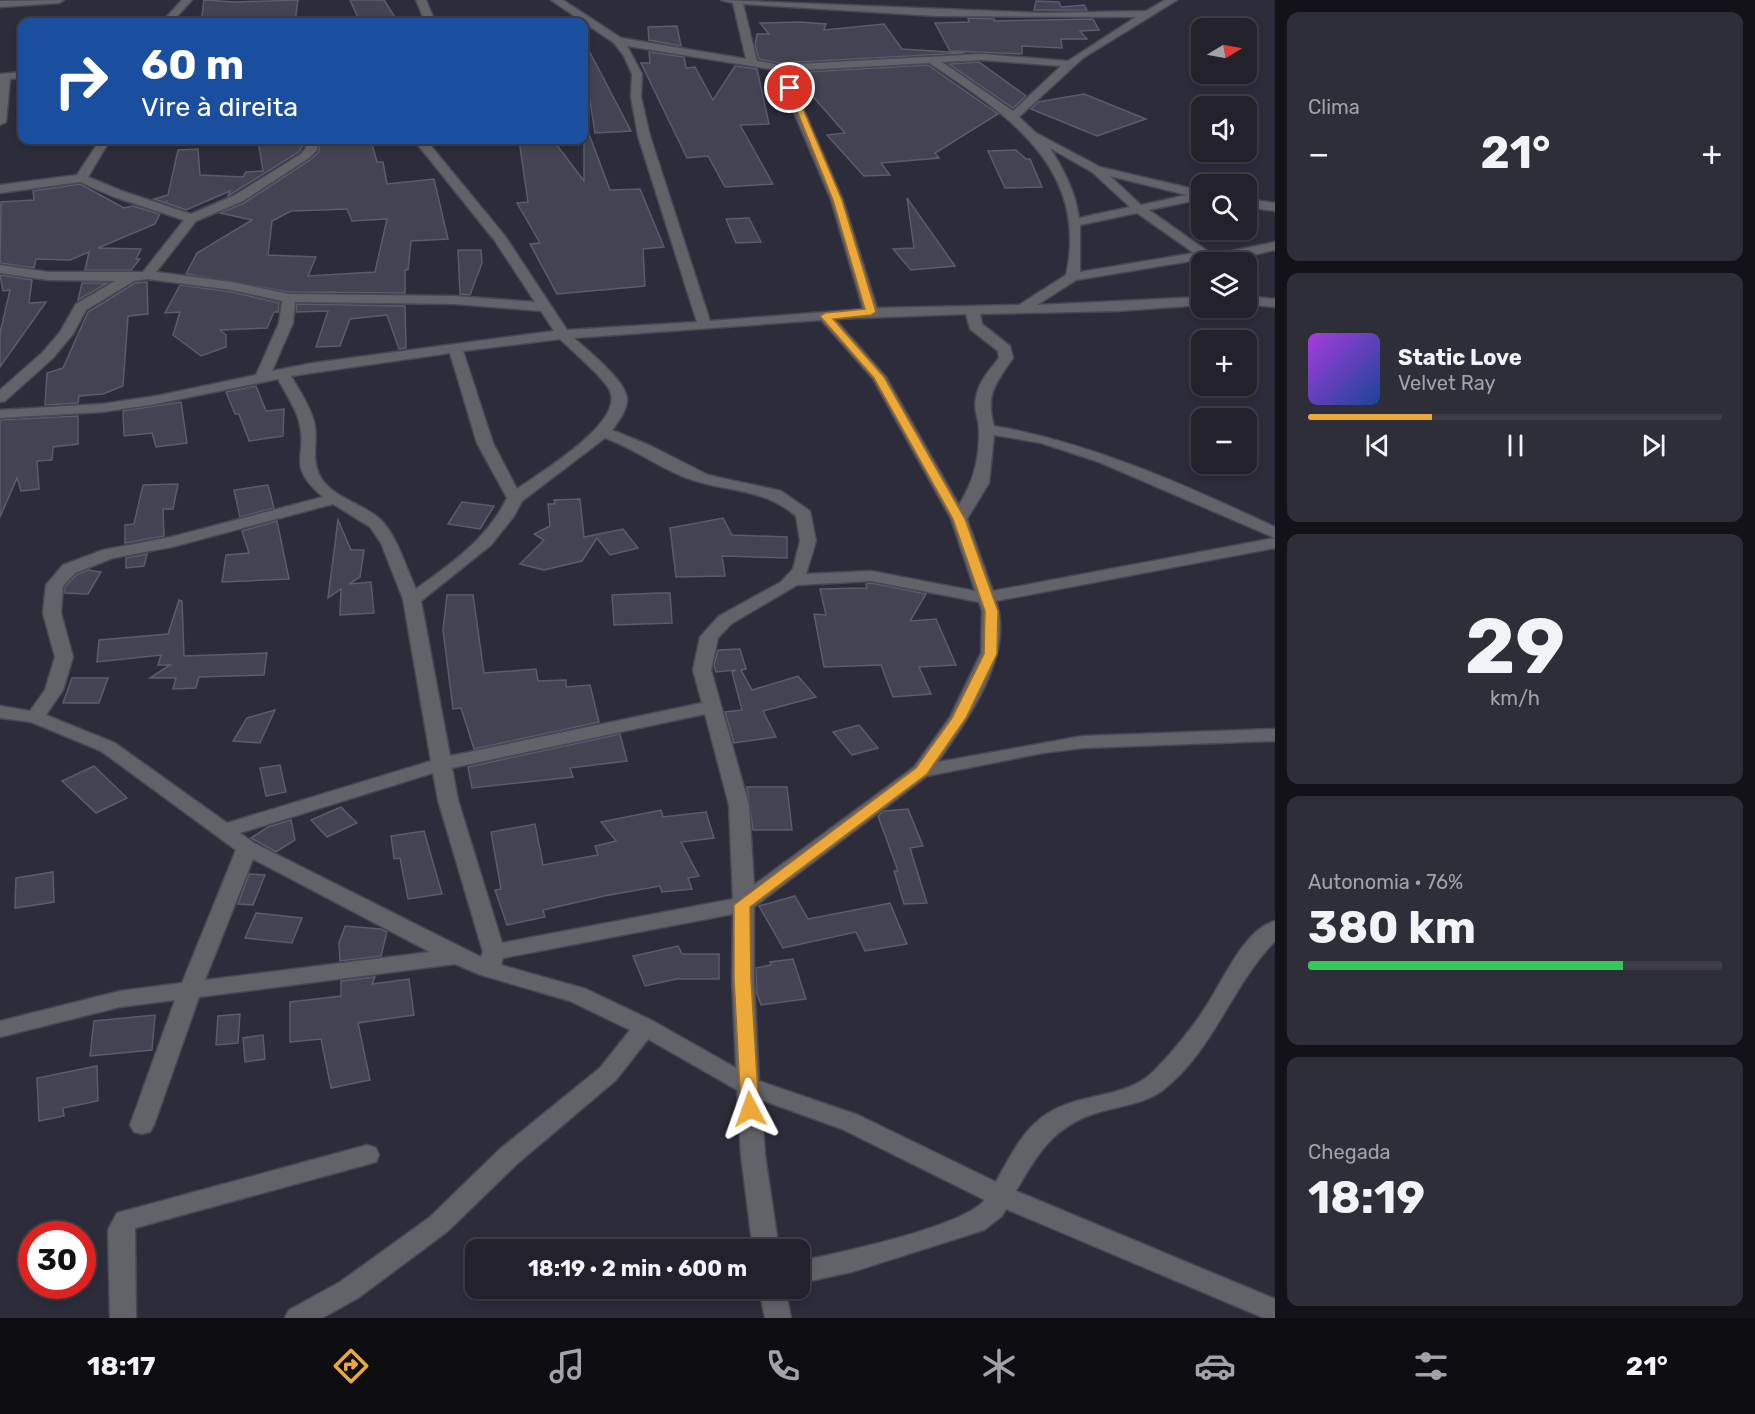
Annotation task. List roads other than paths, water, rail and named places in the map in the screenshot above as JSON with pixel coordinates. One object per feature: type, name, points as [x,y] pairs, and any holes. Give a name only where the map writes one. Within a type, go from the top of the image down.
[{"type":"street","points":[[0,4],[59,0]]},
{"type":"street","points":[[171,18],[187,0]]},
{"type":"street","points":[[422,0],[429,18]]},
{"type":"street","points":[[556,0],[583,18]]},
{"type":"street","points":[[752,64],[731,0],[865,4],[1022,14],[1146,14]]},
{"type":"street","points":[[1013,117],[1070,64],[1146,14],[1172,0]]},
{"type":"street","points":[[588,21],[618,41],[629,55],[637,74],[636,98],[644,136],[705,326]]},
{"type":"street","points":[[618,41],[780,68],[1001,58],[1070,64]]},
{"type":"street","points":[[931,60],[1013,117],[1035,136],[1096,169],[1139,209],[1200,252]]},
{"type":"street","points":[[780,68],[834,191],[871,312]]},
{"type":"street","points":[[0,122],[5,88],[2,77],[18,75]]},
{"type":"street","points":[[1035,136],[1064,178],[1072,200],[1076,262],[1072,278]]},
{"type":"street","points":[[81,178],[102,144]]},
{"type":"street","points":[[147,274],[192,218],[253,191],[304,156],[311,150],[312,144]]},
{"type":"street","points":[[412,599],[461,562],[501,523],[511,510],[515,498],[603,432],[615,415],[620,400],[616,387],[563,334],[472,202],[423,144]]},
{"type":"street","points":[[1096,169],[1191,192]]},
{"type":"street","points":[[0,189],[81,178],[118,194],[192,218]]},
{"type":"street","points":[[1074,223],[1191,197]]},
{"type":"street","points":[[1257,205],[1275,207]]},
{"type":"street","points":[[1245,252],[1275,246]]},
{"type":"street","points":[[1024,307],[1072,278],[1191,262]]},
{"type":"street","points":[[0,269],[48,276],[131,278],[147,274],[232,286],[289,298],[360,301],[454,300],[545,307]]},
{"type":"street","points":[[80,277],[81,307]]},
{"type":"street","points":[[0,398],[48,356],[66,334],[81,307],[131,278]]},
{"type":"street","points":[[263,375],[286,324],[289,298]]},
{"type":"street","points":[[0,414],[102,408],[156,400],[263,375],[563,334],[705,326],[871,312],[972,308],[1118,307],[1191,302]]},
{"type":"street","points":[[959,519],[981,483],[987,429],[982,411],[982,397],[987,384],[1006,358],[1005,349],[975,326],[972,308]]},
{"type":"street","points":[[492,961],[742,905],[921,771],[959,718],[990,654],[992,611],[985,598],[959,519],[879,377],[825,316]]},
{"type":"street","points":[[455,348],[463,365],[477,423],[491,456],[515,498]]},
{"type":"street","points":[[282,372],[306,420],[309,437],[306,460],[313,480],[335,498],[376,524],[389,543],[396,565],[412,599],[448,800],[492,961]]},
{"type":"street","points":[[987,429],[1045,440],[1083,452],[1172,487],[1275,533]]},
{"type":"street","points":[[603,432],[651,452],[687,472],[717,482],[749,485],[779,495],[793,503],[804,514],[808,541],[801,570],[787,586],[725,620],[709,637],[702,670],[739,806],[744,871],[742,905],[748,1086],[753,1155],[764,1239]]},
{"type":"street","points":[[35,717],[54,690],[64,657],[52,613],[55,585],[69,569],[109,554],[171,542],[335,498]]},
{"type":"street","points":[[793,580],[872,576],[985,598],[1275,543]]},
{"type":"street","points":[[224,831],[441,764],[711,707]]},
{"type":"street","points":[[0,712],[35,717],[108,747],[247,848],[458,956]]},
{"type":"street","points":[[921,771],[1043,747],[1083,742],[1275,735]]},
{"type":"street","points":[[142,1125],[190,990],[247,848]]},
{"type":"street","points":[[810,1270],[852,1261],[975,1224],[993,1209],[1027,1150],[1050,1125],[1082,1107],[1132,1095],[1154,1084],[1177,1061],[1212,1016],[1249,954],[1275,928]]},
{"type":"street","points":[[0,1029],[120,999],[458,956],[492,961],[578,995],[645,1027],[748,1086],[850,1122],[1001,1196],[1275,1311]]},
{"type":"street","points":[[298,1318],[349,1290],[439,1224],[509,1156],[608,1074],[645,1027]]},
{"type":"street","points":[[123,1318],[121,1230],[126,1220],[367,1155]]},
{"type":"street","points":[[774,1299],[778,1318]]}]
